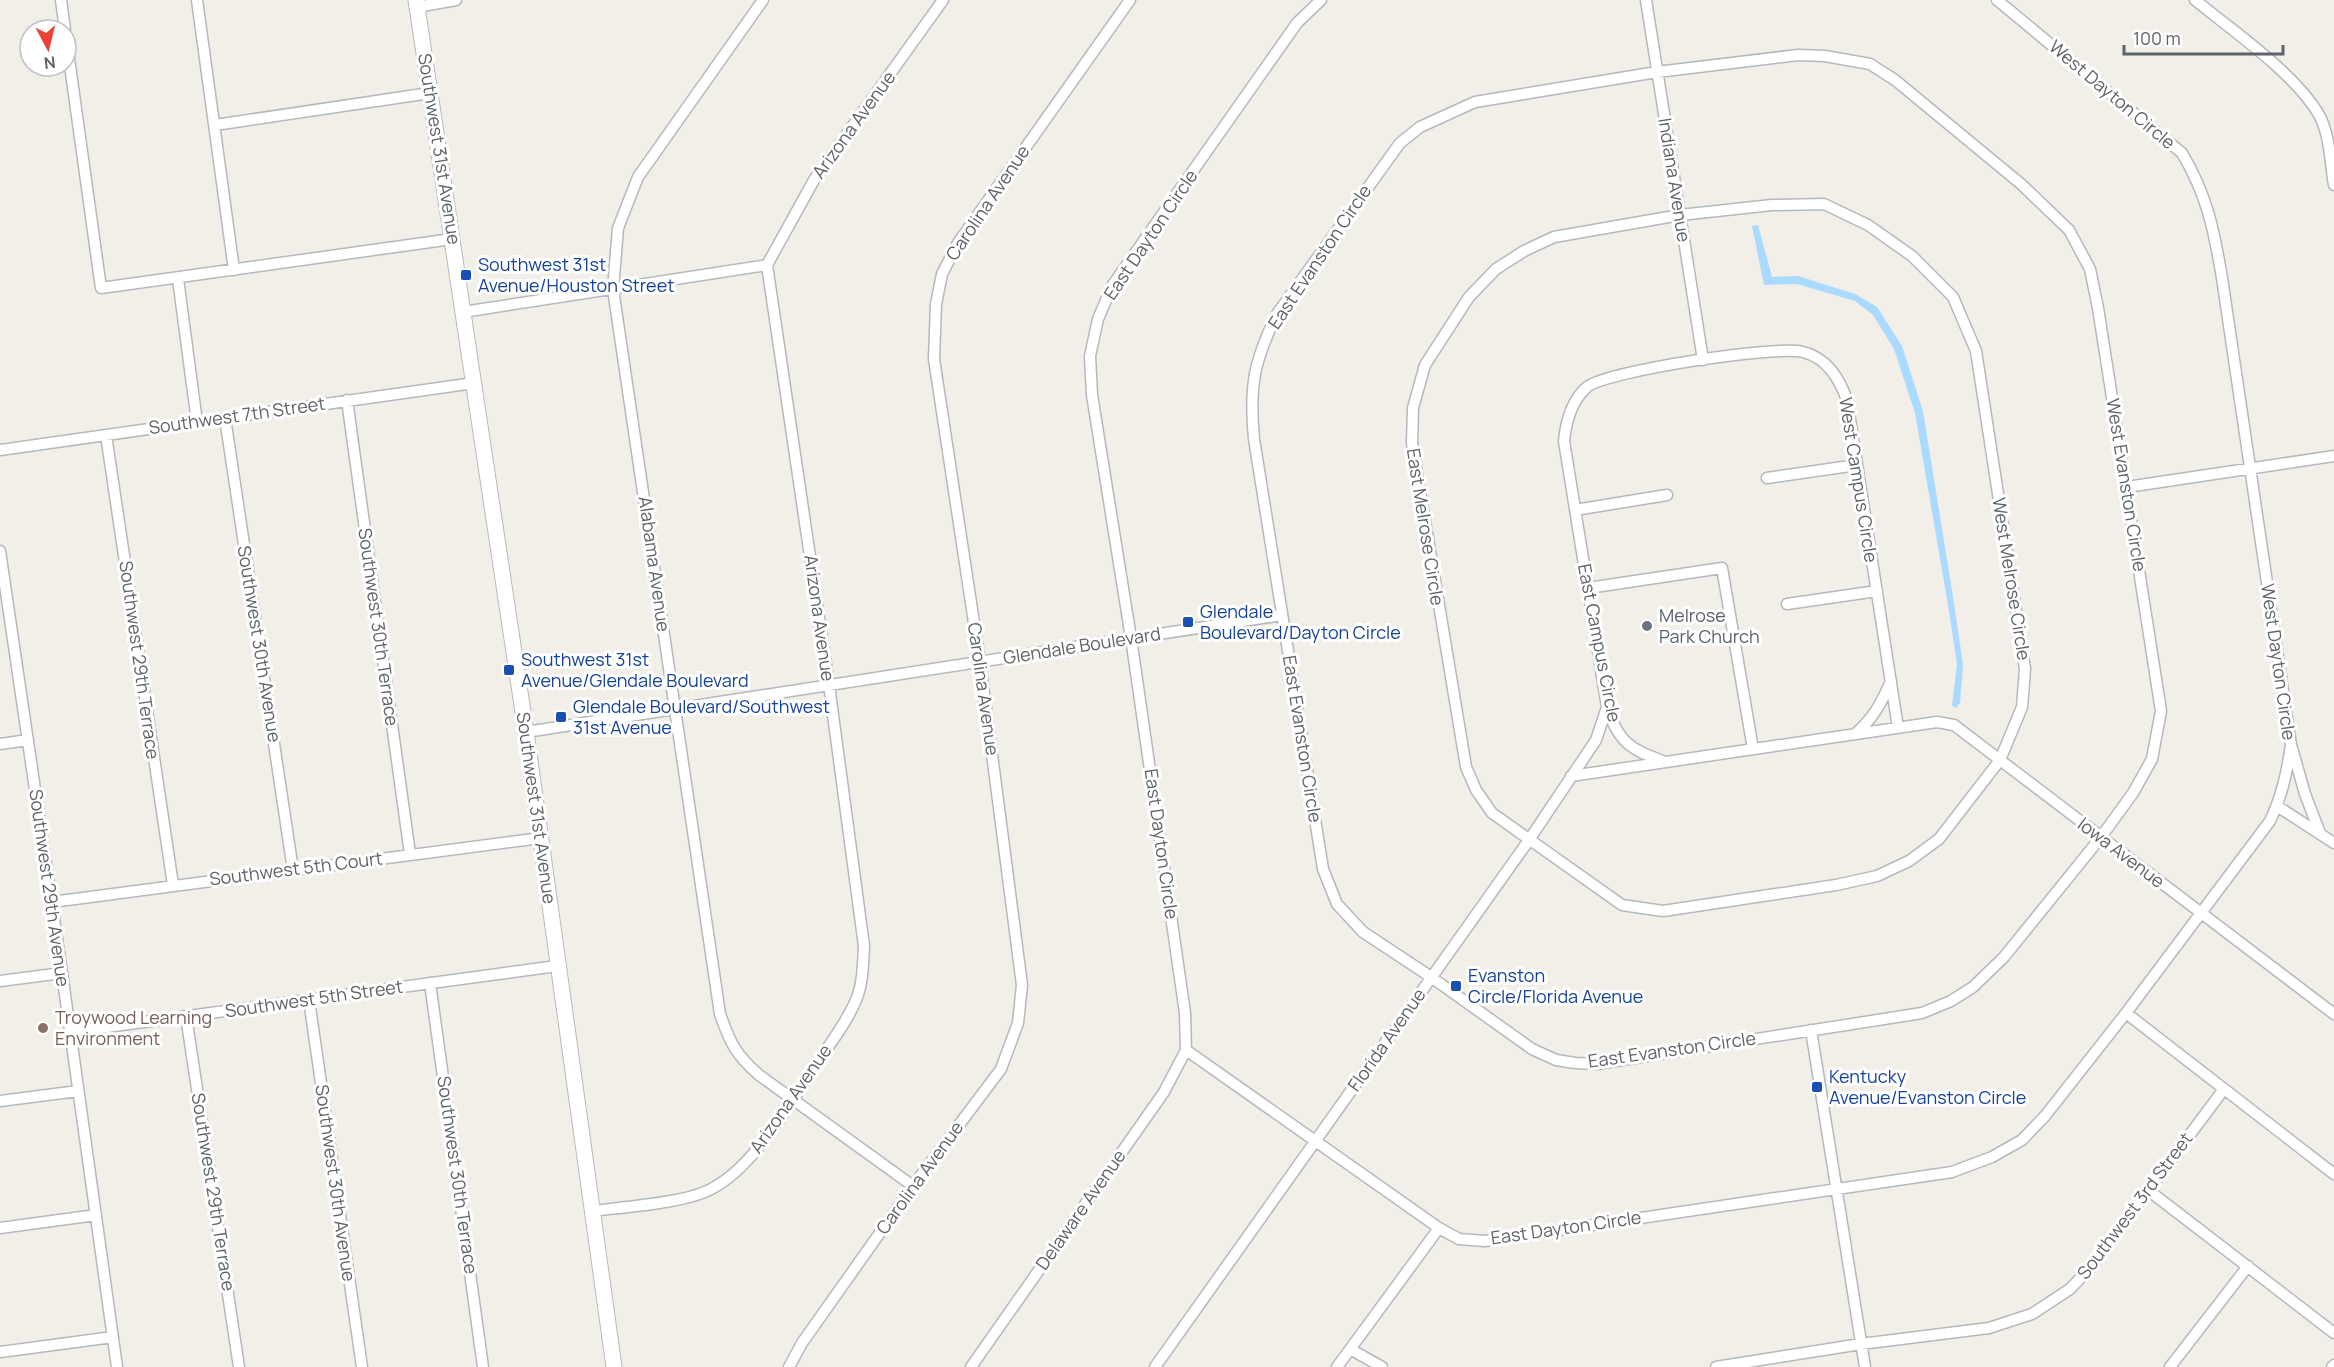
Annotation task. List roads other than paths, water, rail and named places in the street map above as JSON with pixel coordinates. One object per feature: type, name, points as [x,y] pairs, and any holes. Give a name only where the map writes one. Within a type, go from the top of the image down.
[{"type":"main road","name":"Southwest 31st Avenue","points":[[417,3],[526,732],[614,1367]]},
{"type":"street","points":[[61,0],[63,18]]},
{"type":"street","points":[[197,0],[234,270]]},
{"type":"street","points":[[417,3],[456,0]]},
{"type":"street","name":"Alabama Avenue","points":[[763,0],[638,177],[618,228],[614,289],[720,1014],[728,1036],[740,1058],[759,1075],[914,1186]]},
{"type":"street","name":"Arizona Avenue","points":[[592,1211],[682,1198],[711,1190],[731,1177],[749,1160],[793,1098],[843,1025],[857,999],[864,946],[829,685],[767,265],[813,180],[943,0]]},
{"type":"street","name":"Carolina Avenue","points":[[789,1367],[802,1343],[1001,1069],[1018,1023],[1022,985],[980,662],[934,359],[935,314],[942,274],[958,243],[1130,0]]},
{"type":"street","name":"East Dayton Circle","points":[[1321,0],[1297,22],[1112,286],[1098,319],[1090,356],[1092,394],[1131,638],[1185,1013],[1186,1050],[1439,1228],[1459,1239],[1485,1241],[1836,1188]]},
{"type":"street","name":"Indiana Avenue","points":[[1646,0],[1702,360]]},
{"type":"street","name":"West Dayton Circle","points":[[1836,1188],[1952,1172],[1992,1157],[2022,1140],[2045,1116],[2126,1013],[2270,821],[2285,783],[2291,745],[2251,468],[2212,224],[2197,179],[2182,153],[1996,0]]},
{"type":"street","points":[[2195,0],[2294,82],[2318,114],[2327,141],[2334,185]]},
{"type":"street","name":"West Evanston Circle","points":[[1657,72],[1798,55],[1824,56],[1870,64],[1895,80],[2021,184],[2069,230],[2090,269],[2127,487],[2160,711],[2152,759],[2133,793],[2101,837],[2004,957],[1973,987],[1922,1013],[1811,1030]]},
{"type":"street","name":"East Evanston Circle","points":[[1657,72],[1475,102],[1420,127],[1400,143],[1277,314],[1255,367],[1251,414],[1282,615],[1323,869],[1336,904],[1363,932],[1532,1049],[1556,1060],[1597,1064],[1811,1030]]},
{"type":"street","points":[[72,78],[101,288],[452,239]]},
{"type":"street","points":[[215,125],[430,93]]},
{"type":"street","name":"West Melrose Circle","points":[[1644,910],[1663,910],[1836,885],[1877,876],[1909,861],[1939,839],[2000,760],[2022,707],[2025,669],[1976,351],[1953,297],[1912,256],[1869,225],[1824,204],[1772,205],[1680,215]]},
{"type":"street","name":"East Melrose Circle","points":[[1644,910],[1622,906],[1529,840],[1492,813],[1476,790],[1466,767],[1412,443],[1413,408],[1425,365],[1469,297],[1496,269],[1524,251],[1554,237],[1680,215]]},
{"type":"street","points":[[463,312],[767,265]]},
{"type":"street","points":[[178,279],[197,422]]},
{"type":"street","name":"West Campus Circle","points":[[1702,360],[1784,350],[1803,352],[1820,359],[1836,374],[1842,385],[1847,400],[1898,728]]},
{"type":"street","name":"East Campus Circle","points":[[1665,762],[1640,753],[1624,741],[1614,728],[1607,707],[1564,441],[1566,421],[1574,404],[1587,387],[1606,377],[1702,360]]},
{"type":"street","name":"Southwest 7th Street","points":[[0,450],[474,383]]},
{"type":"street","name":"Southwest 30th Terrace","points":[[347,400],[410,854]]},
{"type":"street","name":"Southwest 30th Avenue","points":[[225,418],[293,870]]},
{"type":"street","name":"Southwest 29th Terrace","points":[[106,435],[173,885]]},
{"type":"street","points":[[2127,487],[2334,456]]},
{"type":"street","points":[[1767,478],[1857,465]]},
{"type":"street","points":[[1575,510],[1667,495]]},
{"type":"street","name":"Southwest 29th Avenue","points":[[0,551],[117,1367]]},
{"type":"street","points":[[1588,588],[1722,568],[1753,749]]},
{"type":"street","points":[[1787,604],[1876,591]]},
{"type":"street","name":"Glendale Boulevard","points":[[526,732],[1282,615]]},
{"type":"street","points":[[1855,734],[1866,725],[1881,704],[1890,681]]},
{"type":"street","name":"Florida Avenue","points":[[1155,1367],[1529,840],[1596,740],[1607,707]]},
{"type":"street","name":"Iowa Avenue","points":[[1898,728],[1937,722],[1954,725],[2334,1014]]},
{"type":"street","points":[[1571,776],[1898,728]]},
{"type":"street","points":[[0,744],[28,740]]},
{"type":"street","points":[[2291,745],[2305,794],[2320,832]]},
{"type":"street","points":[[2277,806],[2334,843]]},
{"type":"street","name":"Southwest 5th Court","points":[[52,902],[541,838]]},
{"type":"street","name":"Southwest 5th Street","points":[[70,1032],[557,966]]},
{"type":"street","points":[[0,981],[62,973]]},
{"type":"street","name":"Southwest 30th Terrace","points":[[430,983],[483,1367]]},
{"type":"street","name":"Southwest 30th Avenue","points":[[309,999],[362,1367]]},
{"type":"street","points":[[2126,1013],[2334,1173]]},
{"type":"street","name":"Southwest 29th Terrace","points":[[186,1016],[239,1367]]},
{"type":"street","points":[[1811,1030],[1865,1367]]},
{"type":"street","name":"Delaware Avenue","points":[[971,1367],[1164,1092],[1186,1050]]},
{"type":"street","name":"Southwest 3rd Street","points":[[1716,1367],[1861,1344],[1989,1328],[2032,1314],[2070,1289],[2090,1268],[2224,1089]]},
{"type":"street","points":[[0,1101],[78,1091]]},
{"type":"street","points":[[2148,1190],[2334,1333]]},
{"type":"street","points":[[0,1228],[96,1215]]},
{"type":"street","points":[[1337,1367],[1439,1228]]},
{"type":"street","points":[[2170,1367],[2248,1266]]},
{"type":"street","points":[[0,1352],[112,1337]]},
{"type":"street","points":[[1350,1348],[1383,1367]]},
{"type":"water","points":[[1758,225],[1772,277],[1798,276],[1855,294],[1877,307],[1902,346],[1923,411],[1954,603],[1963,665],[1960,703],[1956,708],[1952,706],[1957,664],[1915,413],[1894,349],[1873,315],[1855,301],[1797,284],[1764,285],[1752,226]]},
{"type":"place","name":"Southwest 31st Avenue/Houston Street","points":[[466,275]]},
{"type":"place","name":"Glendale Boulevard/Dayton Circle","points":[[1188,622]]},
{"type":"place","name":"Melrose Park Church","points":[[1647,626]]},
{"type":"place","name":"Southwest 31st Avenue/Glendale Boulevard","points":[[509,670]]},
{"type":"place","name":"Glendale Boulevard/Southwest 31st Avenue","points":[[561,717]]},
{"type":"place","name":"Evanston Circle/Florida Avenue","points":[[1456,986]]},
{"type":"place","name":"Troywood Learning Environment","points":[[43,1028]]},
{"type":"place","name":"Kentucky Avenue/Evanston Circle","points":[[1817,1087]]}]
